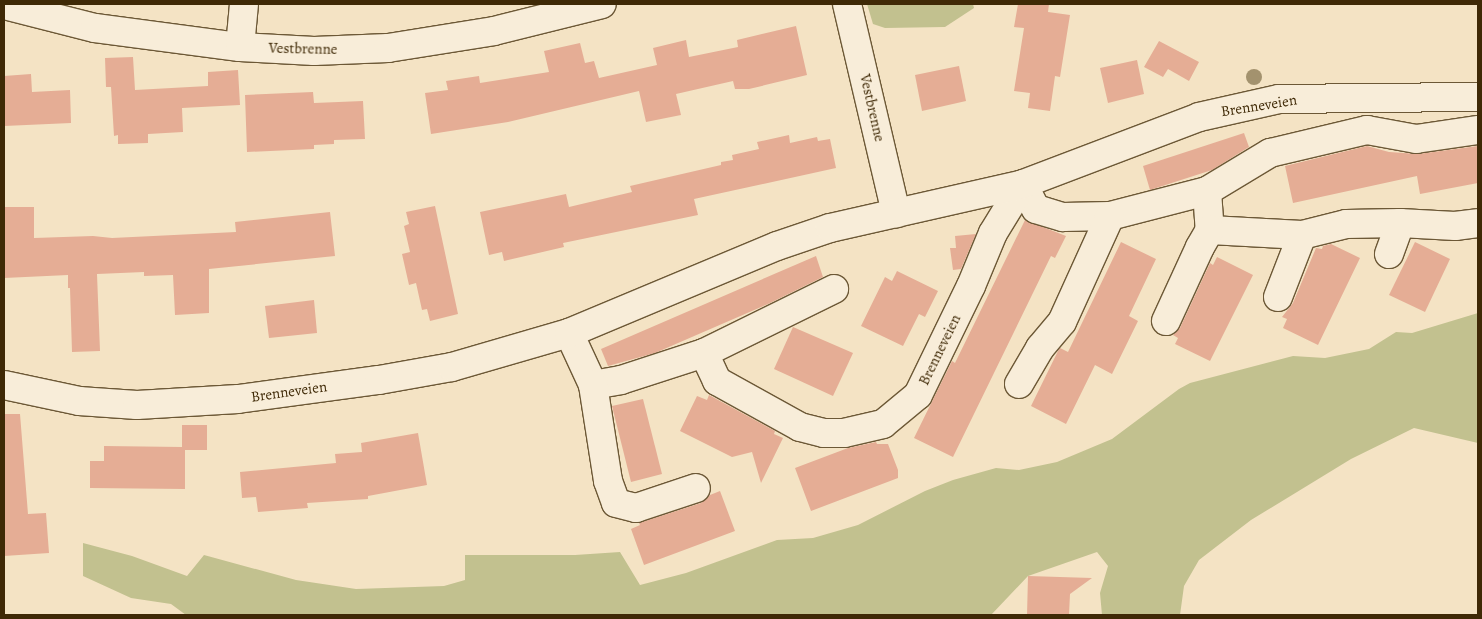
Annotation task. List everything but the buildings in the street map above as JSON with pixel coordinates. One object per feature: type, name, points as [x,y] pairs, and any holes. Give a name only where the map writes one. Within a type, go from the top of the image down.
[{"type":"street","points":[[240,47],[244,4]]},
{"type":"street","name":"Vestbrenne","points":[[4,5],[95,28],[240,47],[314,51],[388,48],[494,31],[602,4]]},
{"type":"street","name":"Vestbrenne","points":[[847,4],[896,213]]},
{"type":"street","name":"Brenneveien","points":[[4,385],[79,401],[137,405],[238,399],[379,380],[452,367],[569,333],[777,246],[830,228],[1023,184],[1199,117],[1270,101],[1329,97],[1478,97]]},
{"type":"street","points":[[1023,184],[1036,209],[1063,217],[1110,216],[1206,192],[1270,154],[1367,130],[1416,139],[1478,130]]},
{"type":"street","name":"Brenneveien","points":[[704,353],[717,381],[800,427],[824,433],[844,433],[883,424],[918,395],[971,286],[993,233],[1023,184]]},
{"type":"street","points":[[1166,321],[1200,247],[1210,230],[1206,192]]},
{"type":"street","points":[[1019,384],[1040,348],[1062,322],[1110,216]]},
{"type":"street","points":[[1210,230],[1302,235],[1346,224],[1400,223],[1455,226],[1478,223]]},
{"type":"street","points":[[1389,254],[1400,223]]},
{"type":"street","points":[[1278,297],[1302,235]]},
{"type":"street","points":[[593,385],[621,380],[704,353],[834,289]]},
{"type":"street","points":[[569,333],[593,385],[608,481],[616,503],[636,508],[696,488]]},
{"type":"shaded area","points":[[867,4],[973,4],[974,8],[945,27],[885,28],[873,24]]},
{"type":"shaded area","points":[[1478,313],[1478,443],[1414,428],[1351,459],[1251,520],[1199,560],[1184,586],[1180,615],[1102,615],[1100,593],[1108,566],[1097,552],[1028,576],[991,615],[186,615],[171,604],[131,598],[83,576],[83,543],[132,556],[187,576],[204,555],[296,580],[356,589],[444,586],[465,580],[465,555],[575,555],[620,552],[640,585],[686,573],[777,540],[813,538],[858,525],[925,491],[953,480],[996,468],[1019,470],[1057,462],[1112,439],[1179,389],[1190,383],[1293,356],[1325,358],[1369,349],[1396,332],[1412,333]]}]
